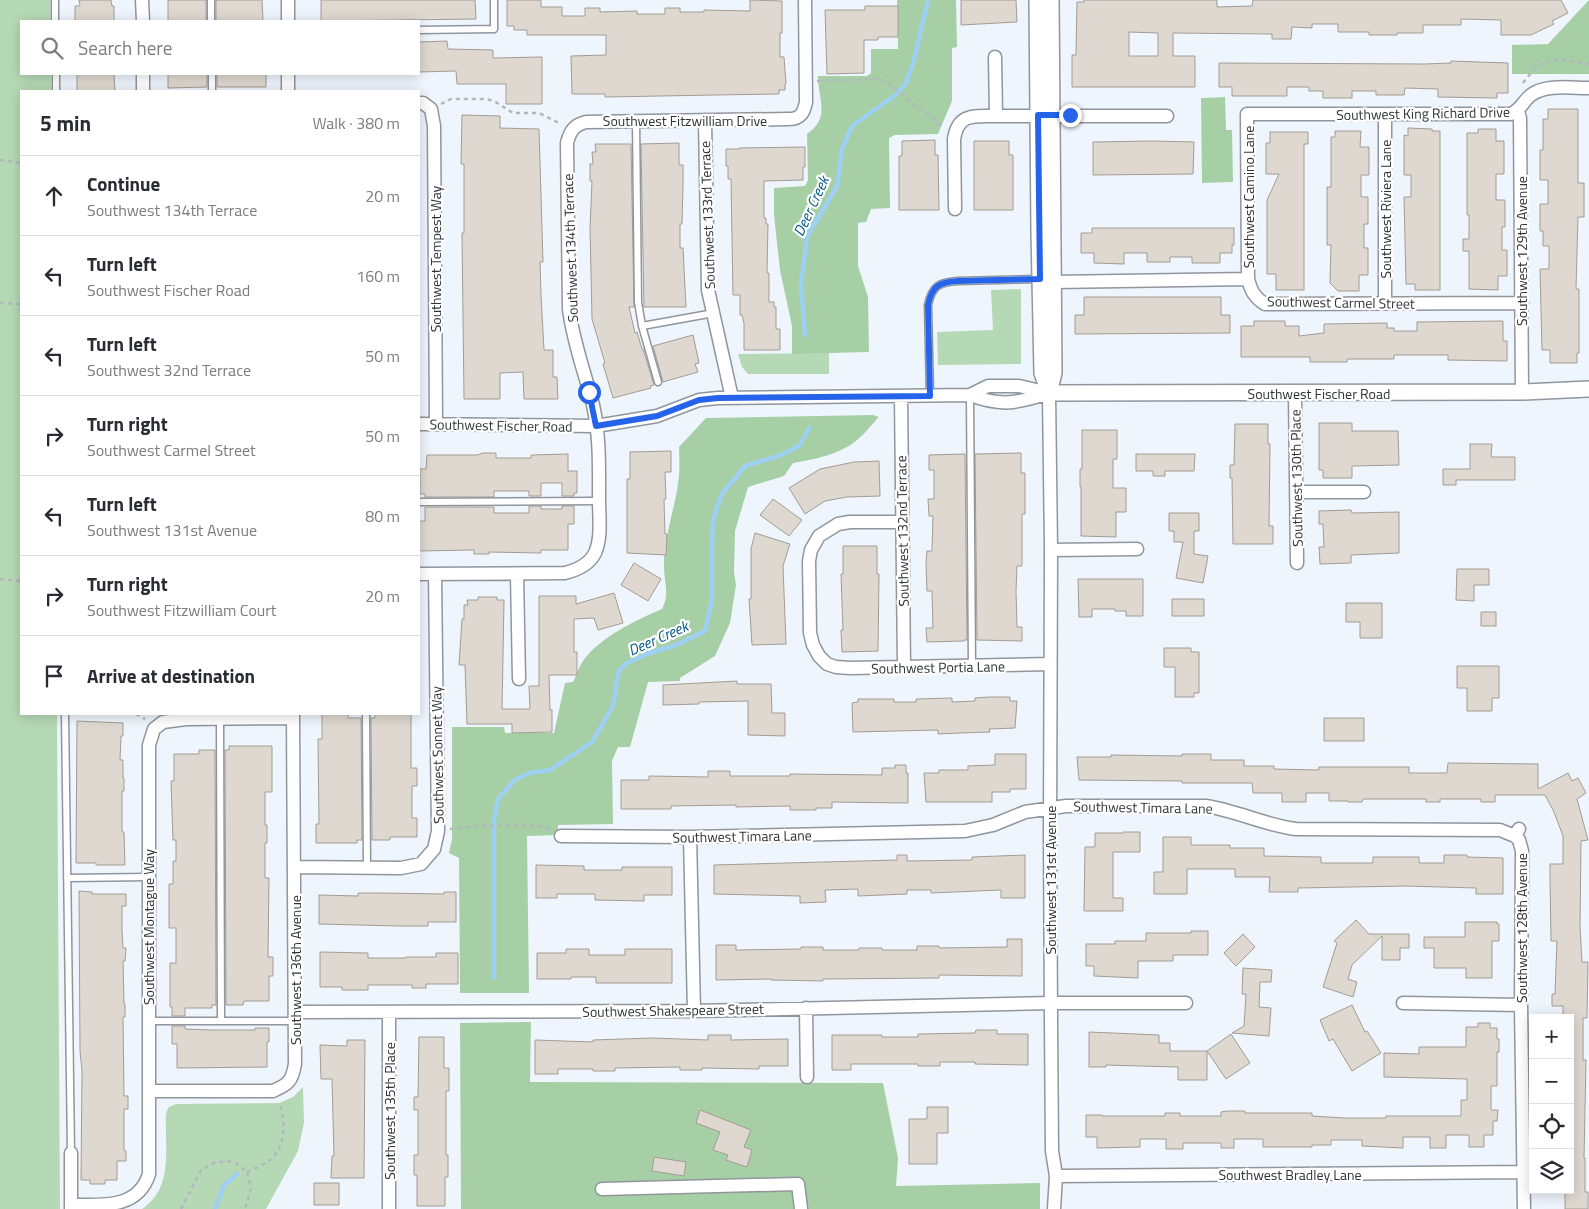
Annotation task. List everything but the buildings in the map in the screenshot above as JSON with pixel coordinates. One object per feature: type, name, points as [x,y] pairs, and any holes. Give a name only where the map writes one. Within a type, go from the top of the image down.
[{"type":"street","points":[[142,0],[143,20]]},
{"type":"street","points":[[288,0],[288,20]]},
{"type":"street","points":[[805,0],[806,82]]},
{"type":"street","name":"Southwest 131st Avenue","points":[[1037,0],[1044,115],[1047,281],[1054,373],[1049,394],[1052,1151],[1056,1176],[1054,1209]]},
{"type":"street","name":"Southwest 131st Avenue","points":[[1044,115],[1051,0]]},
{"type":"street","points":[[995,57],[996,116]]},
{"type":"street","points":[[143,75],[143,90]]},
{"type":"street","points":[[288,75],[288,90]]},
{"type":"street","name":"Southwest Fitzwilliam Drive","points":[[572,129],[586,122],[789,119],[799,117],[804,109],[806,82]]},
{"type":"street","name":"Southwest King Richard Drive","points":[[1247,114],[1511,114],[1518,111],[1528,98],[1537,92],[1589,88]]},
{"type":"street","points":[[420,103],[431,109]]},
{"type":"street","name":"Southwest Tempest Way","points":[[431,109],[434,126],[436,424]]},
{"type":"street","name":"Southwest 129th Avenue","points":[[1518,111],[1520,118],[1522,392]]},
{"type":"street","name":"Southwest Camino Lane","points":[[1247,114],[1248,279]]},
{"type":"street","name":"Southwest Riviera Lane","points":[[1385,114],[1385,304]]},
{"type":"street","points":[[954,209],[954,135],[958,124],[963,120],[971,117],[1044,115],[1167,116]]},
{"type":"street","name":"Southwest 133rd Terrace","points":[[705,120],[708,279],[732,398]]},
{"type":"street","name":"Southwest 134th Terrace","points":[[420,574],[565,573],[577,570],[588,563],[594,554],[599,538],[596,426],[593,405],[572,328],[569,309],[567,143],[572,129]]},
{"type":"street","points":[[1047,281],[1248,279]]},
{"type":"street","name":"Southwest Carmel Street","points":[[1248,279],[1250,289],[1256,299],[1265,304],[1522,304]]},
{"type":"street","name":"Southwest Fischer Road","points":[[420,424],[596,426],[657,416],[699,400],[970,395],[988,386],[1019,386],[1049,394],[1522,392],[1589,389]]},
{"type":"street","name":"Southwest 130th Place","points":[[1295,393],[1297,563]]},
{"type":"street","name":"Southwest 132nd Terrace","points":[[901,396],[904,667]]},
{"type":"street","points":[[1296,492],[1364,492]]},
{"type":"street","name":"Southwest Portia Lane","points":[[902,522],[844,523],[823,533],[813,545],[810,561],[811,640],[819,656],[827,664],[850,668],[1050,664]]},
{"type":"street","points":[[1051,550],[1137,549]]},
{"type":"street","name":"Southwest Sonnet Way","points":[[294,867],[401,868],[421,864],[434,849],[438,831],[435,574]]},
{"type":"street","points":[[517,574],[519,679]]},
{"type":"street","name":"Southwest Montague Way","points":[[71,1207],[124,1203],[135,1198],[147,1181],[150,1163],[149,745],[154,729],[163,722],[186,719],[293,716]]},
{"type":"street","name":"Southwest 136th Avenue","points":[[273,1091],[286,1086],[292,1076],[295,1064],[293,716]]},
{"type":"street","name":"Southwest Timara Lane","points":[[561,836],[690,837],[965,831],[993,825],[1025,812],[1066,806],[1206,806],[1228,809],[1274,826],[1296,829],[1500,830],[1517,833]]},
{"type":"street","name":"Southwest 128th Avenue","points":[[1517,833],[1522,851],[1521,1005],[1524,1209]]},
{"type":"street","points":[[690,837],[694,1011]]},
{"type":"street","name":"Southwest Shakespeare Street","points":[[295,1017],[388,1013],[694,1011],[1051,1003],[1186,1003]]},
{"type":"street","points":[[1403,1003],[1521,1005]]},
{"type":"street","points":[[806,1008],[807,1077]]},
{"type":"street","name":"Southwest 135th Place","points":[[388,1013],[389,1209]]},
{"type":"street","points":[[149,1091],[273,1091]]},
{"type":"street","points":[[70,1153],[71,1207]]},
{"type":"street","name":"Southwest Bradley Lane","points":[[1056,1176],[1523,1172]]},
{"type":"street","points":[[602,1189],[798,1184],[801,1209]]},
{"type":"lane","points":[[55,0],[55,20]]},
{"type":"lane","points":[[211,0],[211,20]]},
{"type":"lane","points":[[420,30],[494,30],[494,0]]},
{"type":"lane","points":[[56,75],[56,90]]},
{"type":"lane","points":[[212,75],[212,90]]},
{"type":"lane","points":[[636,120],[638,302],[642,326],[658,382]]},
{"type":"lane","points":[[930,396],[928,305],[934,288],[951,281],[1047,281]]},
{"type":"lane","points":[[642,326],[714,313]]},
{"type":"lane","points":[[970,395],[972,666]]},
{"type":"lane","points":[[420,502],[599,502]]},
{"type":"lane","points":[[64,715],[70,1153]]},
{"type":"lane","points":[[366,715],[367,868]]},
{"type":"lane","points":[[220,719],[221,1021]]},
{"type":"lane","points":[[67,878],[148,877]]},
{"type":"lane","points":[[149,1021],[221,1021],[295,1017]]},
{"type":"path","points":[[806,82],[878,79],[885,81],[954,135]]},
{"type":"path","points":[[431,109],[451,99],[486,99],[494,101],[513,113],[541,114],[572,129]]},
{"type":"path","points":[[0,160],[20,163]]},
{"type":"path","points":[[0,303],[20,304]]},
{"type":"path","points":[[0,579],[20,581]]},
{"type":"path","points":[[438,831],[473,826],[523,825],[546,827],[561,836]]},
{"type":"path","points":[[246,1172],[271,1158],[280,1145],[284,1119],[282,1109],[273,1091]]},
{"type":"path","points":[[181,1209],[190,1195],[198,1174],[208,1165],[220,1161],[232,1162],[241,1166],[246,1172],[251,1188],[245,1209]]},
{"type":"green space","points":[[0,0],[50,0],[50,20],[20,20],[20,75],[51,75],[51,90],[20,90],[20,715],[57,715],[60,1209],[0,1209]]},
{"type":"green space","points":[[897,0],[956,0],[957,47],[952,48],[952,101],[938,134],[895,135],[889,138],[890,208],[871,209],[866,222],[858,223],[858,266],[868,297],[869,352],[792,354],[792,326],[780,270],[774,215],[774,188],[805,186],[808,180],[807,134],[814,128],[821,115],[818,76],[867,76],[871,73],[871,49],[898,49]]},
{"type":"green space","points":[[1589,0],[1589,74],[1512,74],[1512,45],[1548,44]]},
{"type":"green space","points":[[1225,97],[1226,130],[1232,130],[1233,182],[1202,183],[1201,98]]},
{"type":"green space","points":[[1021,289],[1021,364],[938,365],[937,332],[993,330],[991,290]]},
{"type":"green space","points":[[829,353],[829,374],[748,374],[742,367],[738,354]]},
{"type":"green space","points":[[873,415],[879,417],[863,435],[850,445],[826,456],[793,463],[784,476],[748,487],[735,531],[734,572],[736,585],[730,623],[715,656],[680,678],[680,681],[648,682],[630,747],[618,747],[612,761],[613,824],[558,825],[558,835],[527,836],[529,993],[460,993],[459,858],[449,853],[452,839],[452,727],[504,727],[505,733],[554,733],[565,683],[573,682],[581,664],[588,655],[596,646],[617,631],[662,609],[666,598],[664,556],[678,486],[679,447],[706,418]]},
{"type":"green space","points":[[531,1022],[530,1082],[883,1083],[898,1158],[896,1186],[1040,1183],[1040,1209],[461,1209],[460,1023]]},
{"type":"green space","points":[[303,1087],[304,1123],[298,1151],[266,1209],[142,1209],[158,1193],[162,1183],[166,1163],[166,1115],[169,1107],[176,1104],[279,1103],[293,1097]]},
{"type":"waterway","name":"Deer Creek","points":[[805,335],[801,285],[807,237],[837,186],[842,149],[852,126],[894,96],[906,83],[914,60],[928,0]]},
{"type":"waterway","name":"Deer Creek","points":[[494,978],[494,819],[498,799],[516,779],[530,773],[550,770],[592,742],[613,706],[619,670],[627,663],[676,645],[705,631],[712,599],[713,521],[721,495],[745,466],[781,455],[799,446],[809,428]]},
{"type":"waterway","name":"Deer Creek","points":[[215,1209],[224,1185],[237,1174]]},
{"type":"route","points":[[589,392],[596,426],[657,416],[699,400],[718,398],[930,396],[928,305],[934,288],[945,282],[1040,279],[1038,115],[1070,115]]}]
